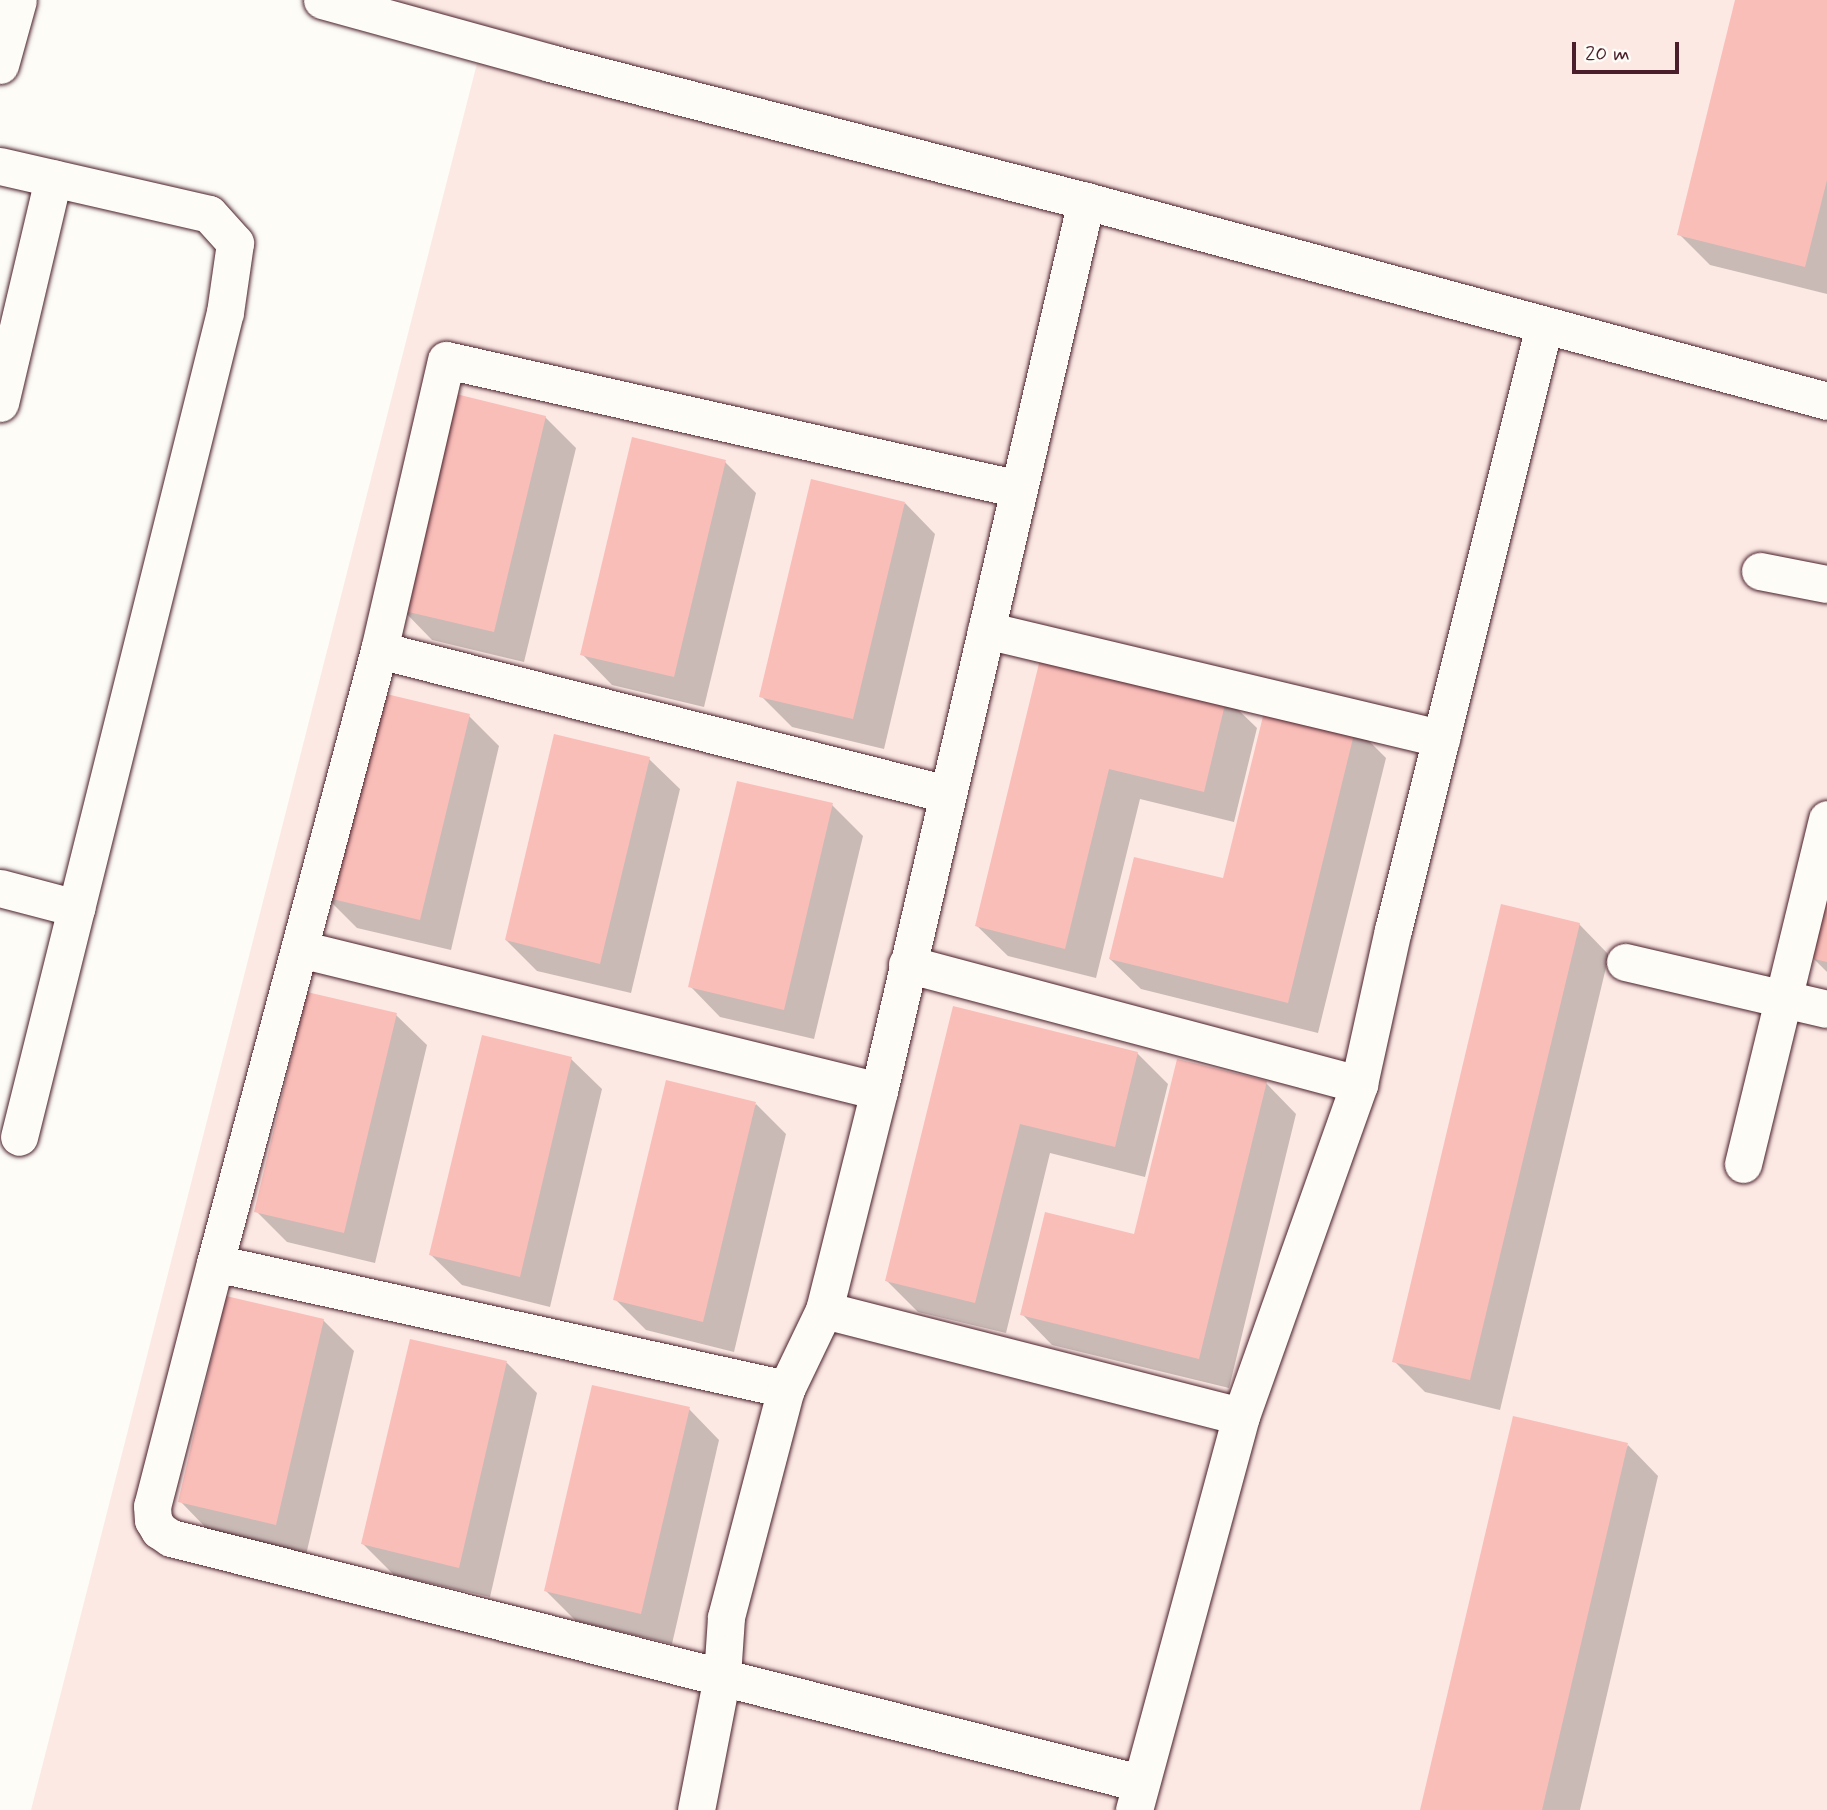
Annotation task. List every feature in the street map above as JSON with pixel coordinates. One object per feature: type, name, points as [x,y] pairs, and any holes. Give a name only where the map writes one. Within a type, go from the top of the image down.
[{"type":"street","points":[[0,65],[18,0]]},
{"type":"street","points":[[322,0],[550,64],[1086,201],[1827,401]]},
{"type":"street","points":[[0,166],[209,214],[235,243],[225,312],[19,1137]]},
{"type":"street","points":[[0,403],[53,178]]},
{"type":"street","points":[[696,1810],[722,1676],[726,1617],[786,1389],[824,1310],[879,1091],[1086,201]]},
{"type":"street","points":[[1019,489],[446,360],[379,650],[152,1506],[153,1520],[159,1530],[171,1538],[374,1592],[722,1676],[1137,1797],[1241,1416],[1359,1084],[1441,738],[1544,326]]},
{"type":"street","points":[[1760,571],[1827,584]]},
{"type":"street","points":[[986,629],[1441,738]]},
{"type":"street","points":[[379,650],[947,794]]},
{"type":"street","points":[[1744,1164],[1827,819]]},
{"type":"street","points":[[0,888],[76,908]]},
{"type":"street","points":[[300,949],[879,1091]]},
{"type":"street","points":[[1625,961],[1827,1009]]},
{"type":"street","points":[[907,964],[1359,1084]]},
{"type":"street","points":[[215,1263],[786,1389]]},
{"type":"street","points":[[824,1310],[1241,1416]]},
{"type":"shaded area","points":[[320,0],[1827,0],[1827,1810],[31,1810],[484,36]]},
{"type":"building","points":[[1735,0],[1827,0],[1827,180],[1805,267],[1677,235]]},
{"type":"building","points":[[452,393],[546,416],[494,632],[400,610]]},
{"type":"building","points":[[632,437],[726,460],[674,677],[580,655]]},
{"type":"building","points":[[811,479],[905,502],[853,719],[759,697]]},
{"type":"building","points":[[1042,651],[1227,696],[1204,792],[1109,769],[1065,949],[975,926]]},
{"type":"building","points":[[374,691],[470,714],[420,920],[324,897]]},
{"type":"building","points":[[1266,704],[1356,726],[1288,1003],[1109,959],[1134,857],[1223,878]]},
{"type":"building","points":[[554,734],[650,757],[600,964],[505,940]]},
{"type":"building","points":[[737,781],[833,803],[784,1010],[688,987]]},
{"type":"building","points":[[1827,893],[1827,962],[1810,958]]},
{"type":"building","points":[[1501,904],[1580,923],[1470,1380],[1392,1362]]},
{"type":"building","points":[[307,992],[397,1013],[344,1233],[254,1212]]},
{"type":"building","points":[[953,1006],[1138,1052],[1115,1147],[1020,1124],[975,1303],[885,1281]]},
{"type":"building","points":[[482,1035],[572,1057],[520,1277],[429,1255]]},
{"type":"building","points":[[1177,1059],[1267,1081],[1199,1359],[1020,1315],[1045,1212],[1134,1234]]},
{"type":"building","points":[[666,1080],[756,1102],[703,1322],[613,1300]]},
{"type":"building","points":[[226,1296],[324,1319],[276,1525],[178,1502]]},
{"type":"building","points":[[410,1339],[507,1361],[459,1568],[361,1544]]},
{"type":"building","points":[[592,1385],[690,1407],[641,1614],[544,1591]]},
{"type":"building","points":[[1513,1416],[1628,1443],[1542,1810],[1420,1810]]}]
